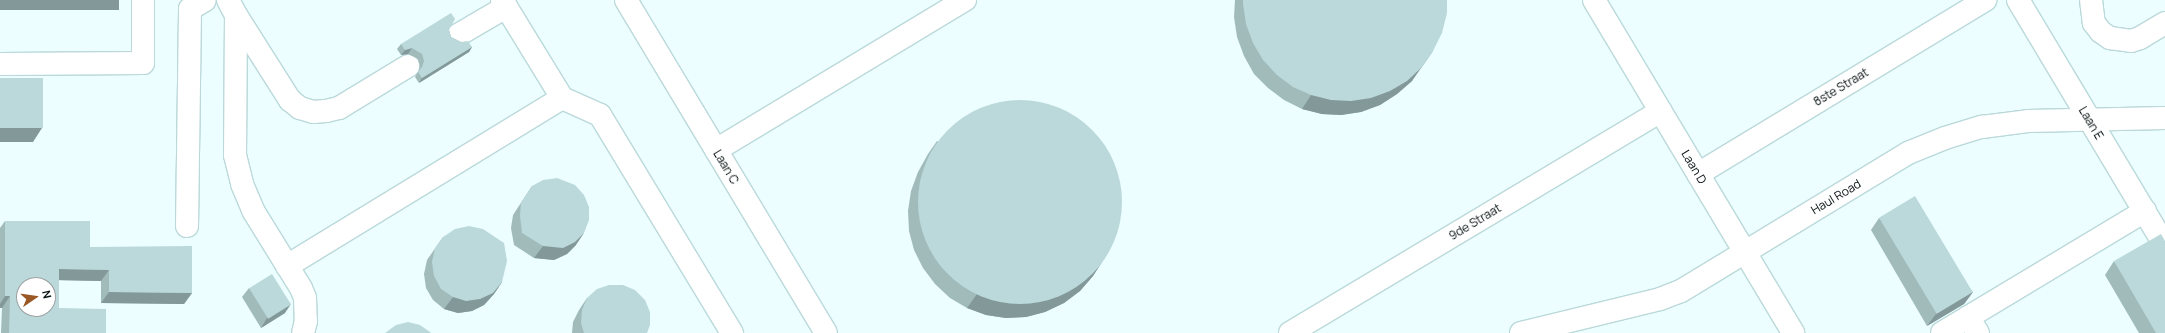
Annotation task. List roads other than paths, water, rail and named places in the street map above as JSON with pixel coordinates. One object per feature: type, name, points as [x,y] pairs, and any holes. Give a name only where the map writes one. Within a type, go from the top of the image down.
[{"type":"lane","points":[[0,64],[143,63],[143,0]]},
{"type":"lane","points":[[187,226],[190,9],[205,0]]},
{"type":"lane","name":"Laan C","points":[[626,0],[826,333]]},
{"type":"lane","points":[[716,150],[965,0]]},
{"type":"lane","name":"Laan D","points":[[1594,0],[1698,174],[1742,254],[1793,333]]},
{"type":"lane","name":"Laan E","points":[[2018,0],[2165,246]]},
{"type":"lane","points":[[2091,0],[2094,23],[2101,32],[2110,38],[2131,41],[2140,38],[2165,23]]},
{"type":"lane","name":"8ste Straat","points":[[1698,174],[1977,2]]},
{"type":"lane","points":[[458,35],[504,3],[562,98],[600,115],[732,333]]},
{"type":"lane","points":[[232,8],[290,100],[300,108],[313,112],[339,108],[408,66]]},
{"type":"lane","points":[[232,8],[235,155],[242,184],[254,212],[305,298],[306,321],[303,333]]},
{"type":"lane","points":[[287,266],[562,98]]},
{"type":"lane","name":"9de Straat","points":[[1290,333],[1661,111]]},
{"type":"lane","name":"Haul Road","points":[[1520,333],[1660,299],[1681,291],[1908,153],[1945,138],[1982,127],[2028,121],[2165,118]]},
{"type":"lane","points":[[1942,333],[1973,325],[2145,211]]}]
